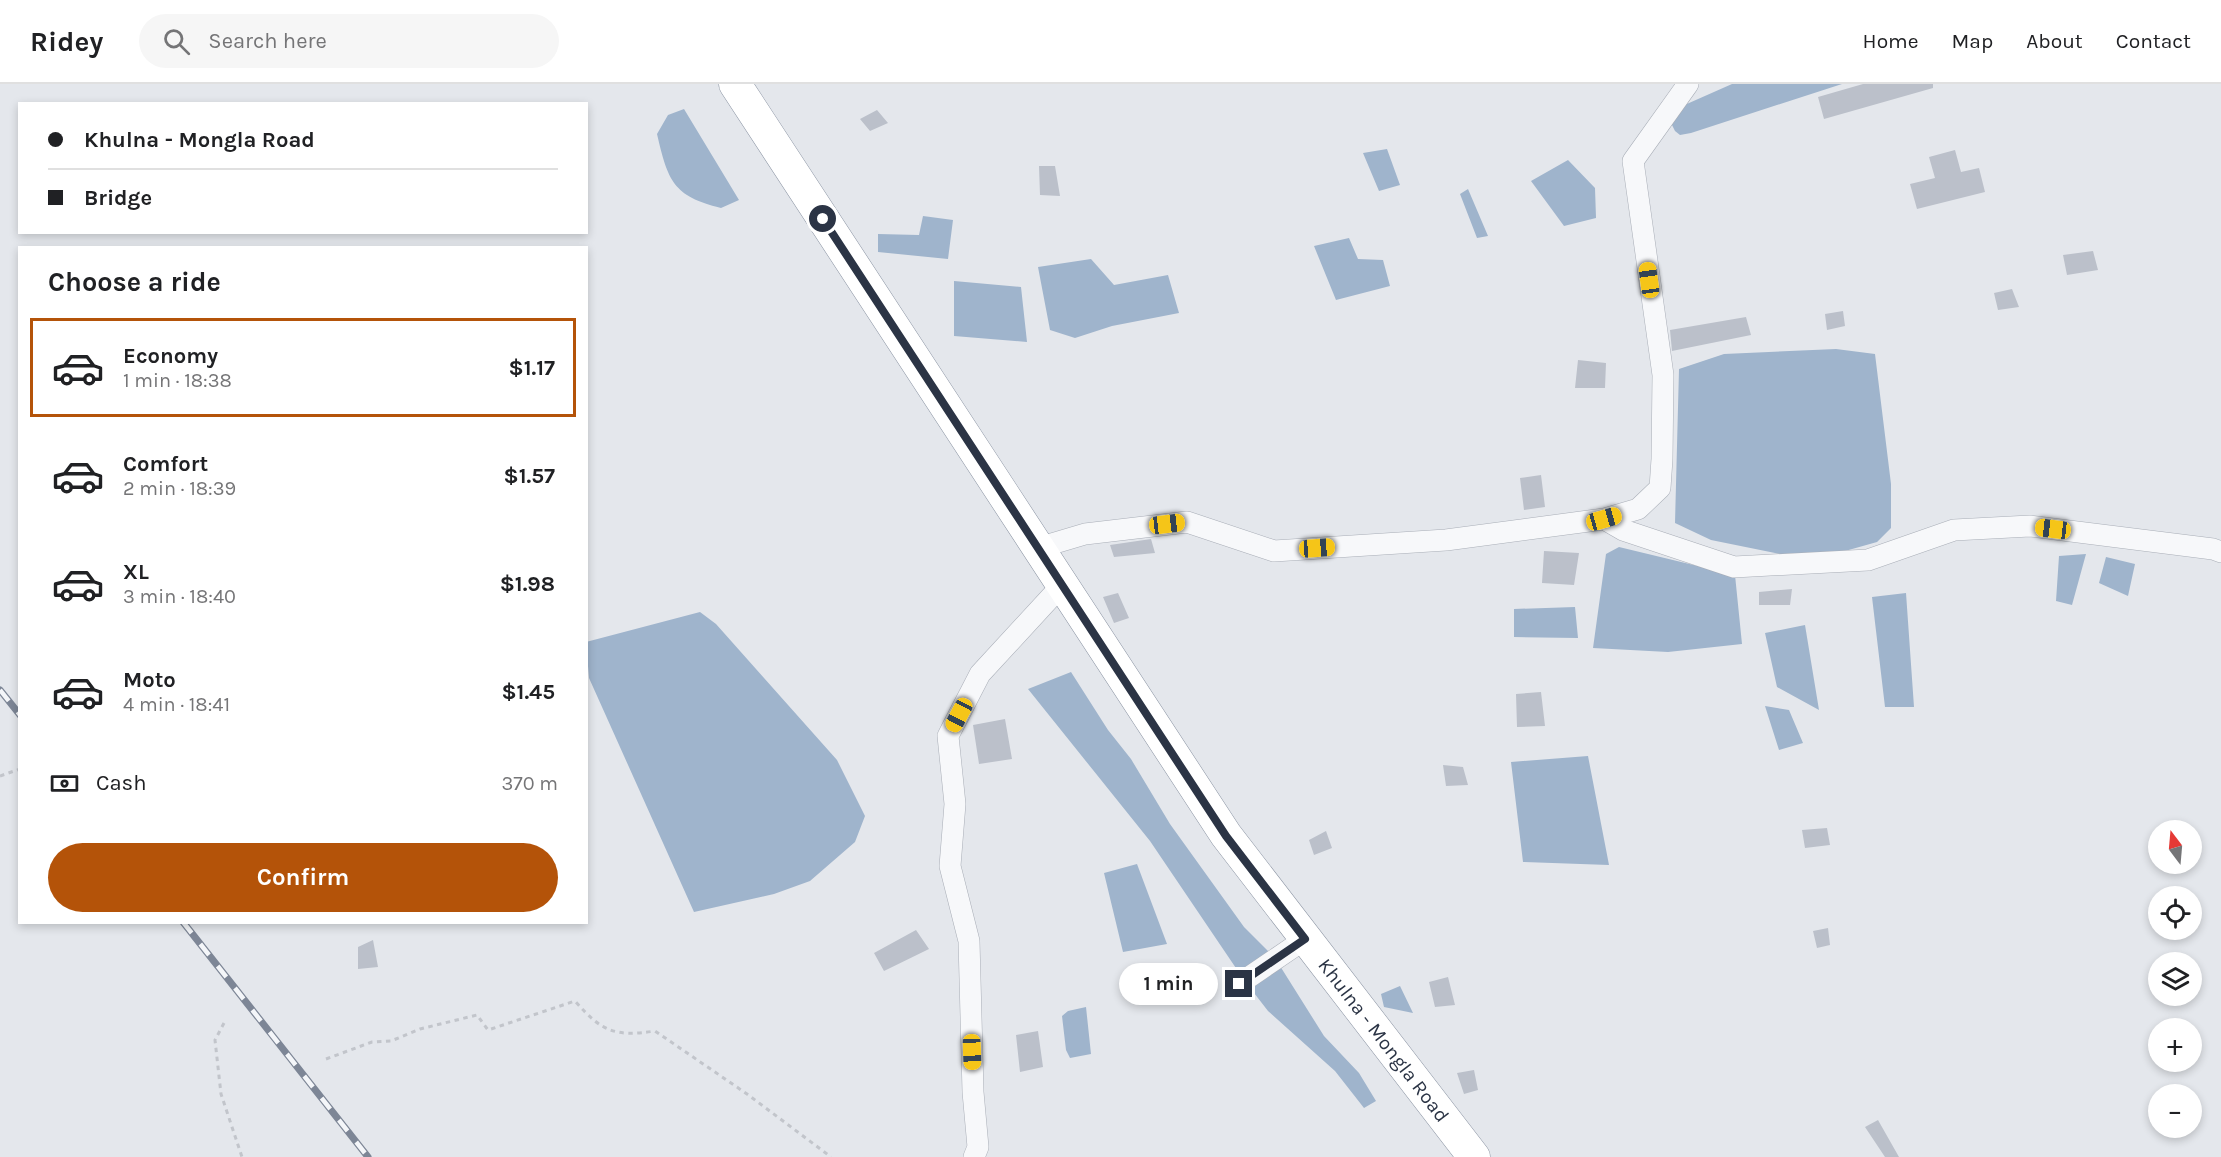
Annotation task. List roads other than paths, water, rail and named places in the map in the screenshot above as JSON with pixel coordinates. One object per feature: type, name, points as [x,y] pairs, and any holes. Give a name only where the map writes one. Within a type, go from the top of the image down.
[{"type":"highway","name":"Khulna - Mongla Road","points":[[735,84],[1226,836],[1474,1157]]},
{"type":"street","points":[[1038,548],[1085,534],[1187,522],[1274,551],[1446,540],[1604,519],[1638,509],[1660,488],[1663,375],[1633,161],[1688,84]]},
{"type":"street","points":[[1604,519],[1623,530],[1734,567],[1868,560],[1954,530],[2030,526],[2213,549],[2221,552]]},
{"type":"street","points":[[974,1157],[978,1147],[973,1092],[969,941],[950,866],[955,804],[948,736],[980,674],[1062,585]]},
{"type":"street","points":[[1239,984],[1305,939]]},
{"type":"water","points":[[1732,84],[1842,84],[1691,133],[1680,135],[1675,131],[1671,123],[1680,107]]},
{"type":"water","points":[[684,109],[739,200],[721,208],[705,203],[683,192],[669,175],[657,134],[668,115]]},
{"type":"water","points":[[1387,149],[1400,185],[1379,191],[1363,153]]},
{"type":"water","points":[[1568,160],[1595,188],[1596,218],[1564,226],[1531,181]]},
{"type":"water","points":[[1468,189],[1488,236],[1477,238],[1460,194]]},
{"type":"water","points":[[923,216],[953,220],[948,259],[878,252],[878,234],[919,235]]},
{"type":"water","points":[[1349,238],[1358,259],[1383,260],[1390,286],[1336,300],[1314,246]]},
{"type":"water","points":[[1091,259],[1114,285],[1168,275],[1179,313],[1112,326],[1075,338],[1050,330],[1038,267]]},
{"type":"water","points":[[954,281],[1021,287],[1027,342],[954,336]]},
{"type":"water","points":[[1836,349],[1875,354],[1891,484],[1891,528],[1877,542],[1838,553],[1780,554],[1711,540],[1675,523],[1679,369],[1724,354]]},
{"type":"water","points":[[1619,547],[1735,575],[1742,644],[1668,652],[1593,648],[1606,554]]},
{"type":"water","points":[[2086,554],[2072,605],[2056,601],[2059,556]]},
{"type":"water","points":[[2106,557],[2135,564],[2128,596],[2099,583]]},
{"type":"water","points":[[1906,593],[1914,707],[1885,707],[1872,597]]},
{"type":"water","points":[[1575,607],[1578,638],[1514,637],[1514,609]]},
{"type":"water","points":[[700,612],[716,624],[837,760],[865,816],[855,842],[810,881],[774,894],[694,912],[589,678],[588,641]]},
{"type":"water","points":[[1805,625],[1819,710],[1777,687],[1765,633]]},
{"type":"water","points":[[1071,672],[1108,730],[1131,759],[1170,824],[1244,927],[1275,958],[1324,1036],[1359,1073],[1376,1101],[1364,1108],[1335,1071],[1268,1011],[1244,980],[1150,841],[1028,689]]},
{"type":"water","points":[[1765,706],[1789,710],[1803,743],[1779,750]]},
{"type":"water","points":[[1588,756],[1609,865],[1523,862],[1511,762]]},
{"type":"water","points":[[1137,864],[1167,944],[1123,952],[1104,873]]},
{"type":"water","points":[[1400,986],[1413,1013],[1384,1007],[1381,994]]},
{"type":"water","points":[[1086,1007],[1091,1054],[1070,1058],[1066,1050],[1062,1016],[1068,1011]]},
{"type":"railway","points":[[0,690],[18,712]]},
{"type":"railway","points":[[185,924],[368,1157]]}]
